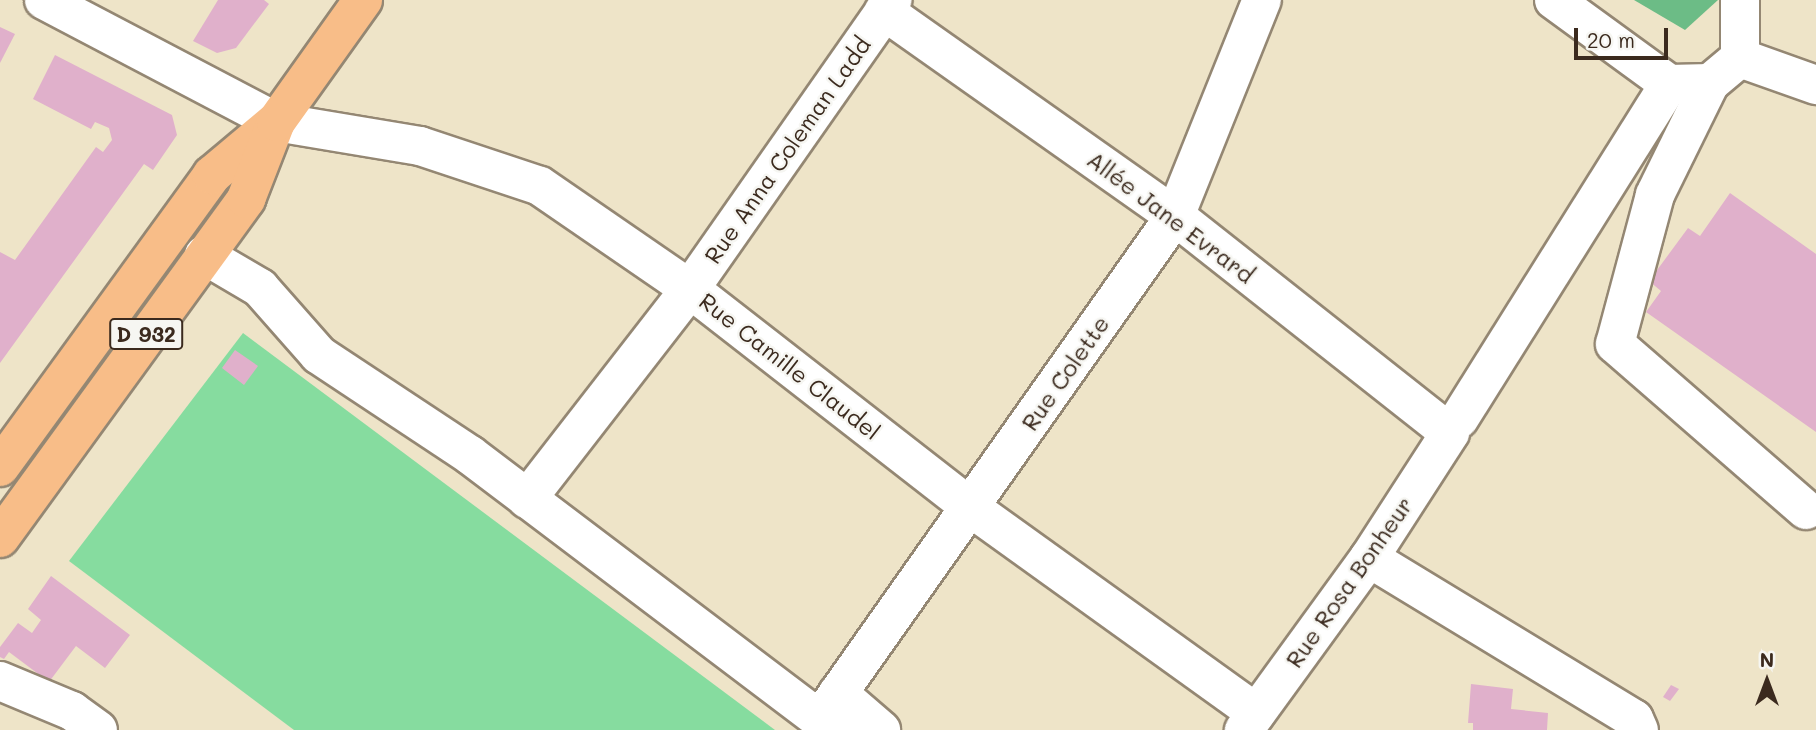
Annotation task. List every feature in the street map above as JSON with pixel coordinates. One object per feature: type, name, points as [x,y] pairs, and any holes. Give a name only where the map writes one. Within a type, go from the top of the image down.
[{"type":"main road","name":"D 932","points":[[0,537],[246,199],[276,122],[363,0]]},
{"type":"main road","name":"D 932","points":[[0,467],[212,175],[276,122]]},
{"type":"street","name":"Rue Camille Claudel","points":[[44,0],[276,122],[420,146],[540,186],[691,289],[1250,721]]},
{"type":"street","name":"Rue Colette","points":[[831,714],[1174,216],[1262,0]]},
{"type":"street","points":[[1554,0],[1669,84],[1710,83]]},
{"type":"street","points":[[1740,0],[1740,58]]},
{"type":"street","name":"Allée Jane Evrard","points":[[888,6],[1454,426]]},
{"type":"street","name":"Rue Anna Coleman Ladd","points":[[527,499],[691,289],[888,6]]},
{"type":"street","points":[[1740,58],[1710,83],[1655,195],[1615,344],[1806,510]]},
{"type":"street","points":[[1740,58],[1816,85]]},
{"type":"street","name":"Rue Rosa Bonheur","points":[[1250,721],[1369,558],[1669,84]]},
{"type":"street","points":[[204,255],[260,288],[319,355],[470,454],[527,499],[831,714],[881,730]]},
{"type":"street","points":[[1369,558],[1634,719],[1639,730]]},
{"type":"street","points":[[0,681],[72,711],[98,730]]},
{"type":"green space","points":[[1634,0],[1718,0],[1685,30]]},
{"type":"green space","points":[[243,333],[775,730],[294,730],[69,561]]},
{"type":"building","points":[[218,0],[264,0],[269,4],[236,48],[217,53],[193,41]]},
{"type":"building","points":[[0,27],[15,34],[0,63]]},
{"type":"building","points":[[55,55],[172,115],[177,135],[153,170],[144,164],[0,363],[0,252],[15,260],[96,147],[103,152],[112,140],[109,128],[95,122],[91,129],[33,99]]},
{"type":"building","points":[[1730,193],[1816,254],[1816,432],[1646,312],[1661,291],[1649,281],[1688,228],[1700,236]]},
{"type":"building","points":[[235,350],[258,366],[244,385],[222,368]]},
{"type":"building","points":[[51,576],[130,635],[105,668],[76,646],[49,682],[9,652],[4,659],[0,657],[0,647],[18,623],[32,633],[41,620],[28,609]]},
{"type":"building","points":[[1471,684],[1513,689],[1511,709],[1548,713],[1547,730],[1473,730],[1473,723],[1468,723]]},
{"type":"building","points":[[1671,685],[1679,689],[1670,701],[1663,697]]}]
